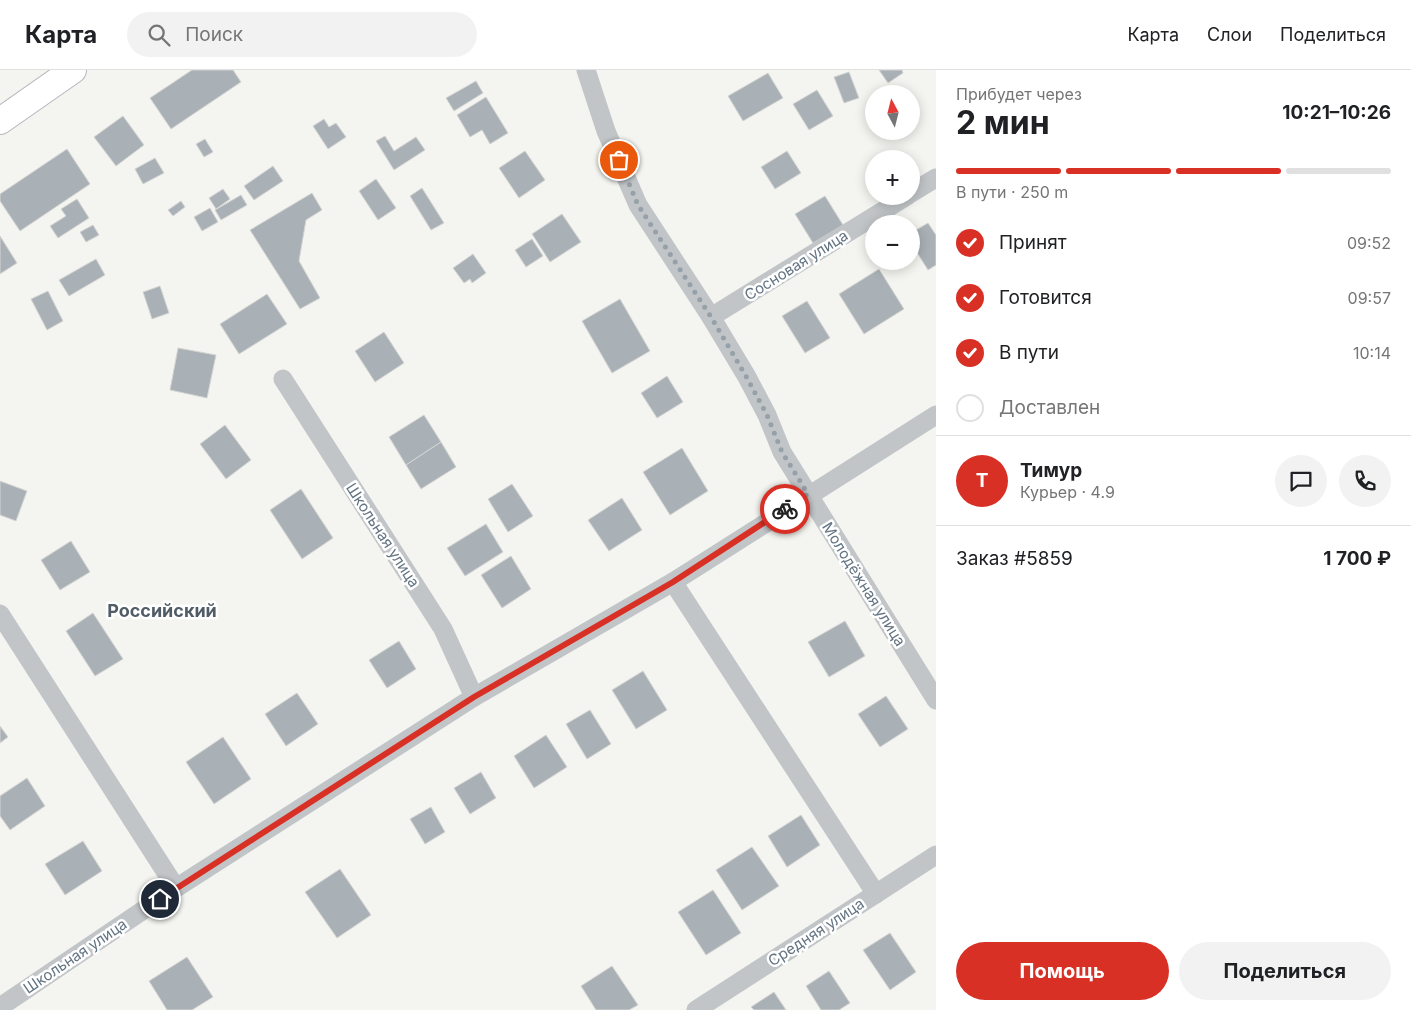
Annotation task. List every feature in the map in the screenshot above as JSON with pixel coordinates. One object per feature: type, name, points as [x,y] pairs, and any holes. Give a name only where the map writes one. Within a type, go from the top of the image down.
[{"type":"street","points":[[0,121],[73,70]]},
{"type":"street","name":"Молодёжная улица","points":[[586,70],[606,131],[638,205],[711,317],[763,408],[782,452],[936,700]]},
{"type":"street","points":[[920,188],[936,178]]},
{"type":"street","name":"Сосновая улица","points":[[711,317],[892,205]]},
{"type":"street","name":"Школьная улица","points":[[283,379],[443,629],[474,697]]},
{"type":"street","name":"Школьная улица","points":[[0,1007],[176,888],[474,697],[673,582],[808,494],[936,415]]},
{"type":"street","points":[[673,582],[876,894]]},
{"type":"street","points":[[0,614],[176,888]]},
{"type":"street","name":"Средняя улица","points":[[696,1010],[936,855]]},
{"type":"building","points":[[192,70],[233,70],[241,82],[171,129],[150,98]]},
{"type":"building","points":[[879,70],[902,70],[903,73],[888,83]]},
{"type":"building","points":[[849,72],[859,98],[844,103],[834,77]]},
{"type":"building","points":[[768,73],[783,98],[743,121],[728,96]]},
{"type":"building","points":[[476,81],[483,93],[454,111],[446,98]]},
{"type":"building","points":[[817,90],[833,116],[809,130],[793,104]]},
{"type":"building","points":[[486,97],[508,133],[490,144],[482,130],[470,137],[457,115]]},
{"type":"building","points":[[123,116],[144,145],[116,166],[94,137]]},
{"type":"building","points":[[324,119],[329,127],[336,123],[346,137],[328,149],[313,126]]},
{"type":"building","points":[[385,136],[394,151],[416,137],[425,150],[394,170],[376,141]]},
{"type":"building","points":[[205,139],[213,152],[204,157],[196,144]]},
{"type":"building","points":[[67,149],[90,184],[20,231],[0,201],[0,194]]},
{"type":"building","points":[[525,151],[545,180],[519,198],[499,168]]},
{"type":"building","points":[[787,151],[801,173],[775,189],[761,167]]},
{"type":"building","points":[[155,158],[164,173],[143,184],[135,169]]},
{"type":"building","points":[[273,166],[283,181],[254,200],[244,186]]},
{"type":"building","points":[[376,179],[396,208],[378,220],[359,191]]},
{"type":"building","points":[[422,188],[444,223],[431,230],[410,196]]},
{"type":"building","points":[[223,189],[230,199],[216,209],[209,198]]},
{"type":"building","points":[[312,193],[322,210],[306,220],[299,261],[320,298],[300,309],[250,230]]},
{"type":"building","points":[[241,195],[247,205],[221,220],[215,210]]},
{"type":"building","points":[[825,196],[843,225],[813,243],[795,214]]},
{"type":"building","points":[[77,199],[89,218],[58,238],[50,226],[66,216],[61,209]]},
{"type":"building","points":[[181,201],[185,207],[173,216],[168,210]]},
{"type":"building","points":[[210,208],[218,222],[202,231],[194,217]]},
{"type":"building","points":[[562,214],[581,242],[550,262],[532,234]]},
{"type":"building","points":[[928,223],[936,235],[936,265],[928,270],[920,257],[920,228]]},
{"type":"building","points":[[93,225],[99,235],[86,242],[80,232]]},
{"type":"building","points":[[0,236],[17,263],[0,274]]},
{"type":"building","points":[[532,239],[543,256],[526,267],[515,250]]},
{"type":"building","points":[[473,254],[486,273],[472,283],[470,279],[464,283],[453,268]]},
{"type":"building","points":[[96,259],[105,275],[69,296],[59,280]]},
{"type":"building","points":[[880,270],[904,309],[864,334],[839,294]]},
{"type":"building","points":[[160,286],[169,313],[152,319],[143,292]]},
{"type":"building","points":[[48,291],[63,321],[47,330],[31,299]]},
{"type":"building","points":[[267,294],[287,324],[239,354],[220,324]]},
{"type":"building","points":[[620,299],[650,351],[612,373],[582,321]]},
{"type":"building","points":[[807,301],[830,338],[805,353],[782,316]]},
{"type":"building","points":[[384,332],[404,363],[375,382],[355,351]]},
{"type":"building","points":[[178,348],[216,355],[207,398],[170,390]]},
{"type":"building","points":[[667,376],[683,402],[657,418],[641,393]]},
{"type":"building","points":[[424,415],[441,442],[406,465],[389,437]]},
{"type":"building","points":[[225,425],[251,460],[226,479],[200,444]]},
{"type":"building","points":[[441,442],[456,467],[421,489],[406,465]]},
{"type":"building","points":[[682,448],[708,491],[670,515],[643,472]]},
{"type":"building","points":[[0,481],[27,491],[16,521],[0,515]]},
{"type":"building","points":[[512,484],[533,516],[508,532],[488,499]]},
{"type":"building","points":[[301,489],[333,538],[302,559],[270,510]]},
{"type":"building","points":[[622,498],[642,530],[609,551],[588,520]]},
{"type":"building","points":[[486,524],[503,552],[465,576],[447,548]]},
{"type":"building","points":[[71,541],[90,572],[60,590],[41,560]]},
{"type":"building","points":[[511,556],[531,589],[502,608],[481,575]]},
{"type":"building","points":[[93,613],[123,659],[95,676],[66,631]]},
{"type":"building","points":[[845,621],[865,656],[829,677],[808,642]]},
{"type":"building","points":[[399,641],[416,669],[387,688],[369,660]]},
{"type":"building","points":[[643,671],[667,710],[636,729],[612,690]]},
{"type":"building","points":[[297,693],[318,724],[286,746],[265,714]]},
{"type":"building","points":[[886,696],[908,729],[880,747],[858,714]]},
{"type":"building","points":[[590,710],[611,744],[587,759],[566,724]]},
{"type":"building","points":[[0,726],[8,737],[0,743]]},
{"type":"building","points":[[546,735],[567,767],[534,788],[514,756]]},
{"type":"building","points":[[223,737],[251,779],[214,804],[186,762]]},
{"type":"building","points":[[481,772],[496,798],[470,814],[454,788]]},
{"type":"building","points":[[27,778],[45,806],[10,830],[0,816],[0,796]]},
{"type":"building","points":[[431,807],[445,832],[425,844],[410,819]]},
{"type":"building","points":[[801,815],[820,845],[787,867],[768,836]]},
{"type":"building","points":[[83,841],[102,871],[65,895],[45,864]]},
{"type":"building","points":[[752,847],[779,886],[742,910],[716,870]]},
{"type":"building","points":[[340,869],[371,915],[337,938],[305,892]]},
{"type":"building","points":[[713,890],[741,933],[706,955],[678,912]]},
{"type":"building","points":[[890,933],[916,972],[890,990],[863,950]]},
{"type":"building","points":[[187,957],[213,997],[192,1010],[167,1010],[149,981]]},
{"type":"building","points":[[612,966],[638,1005],[629,1010],[596,1010],[581,986]]},
{"type":"building","points":[[829,971],[850,1003],[839,1010],[821,1010],[806,986]]},
{"type":"building","points":[[774,992],[786,1010],[754,1010],[751,1007]]},
{"type":"way so far","points":[[619,160],[638,205],[711,317],[747,378],[767,415],[782,452],[808,494],[785,509]]},
{"type":"district","name":"Российский","points":[[162,610]]},
{"type":"route","points":[[160,899],[474,697],[673,582],[785,509]]}]
